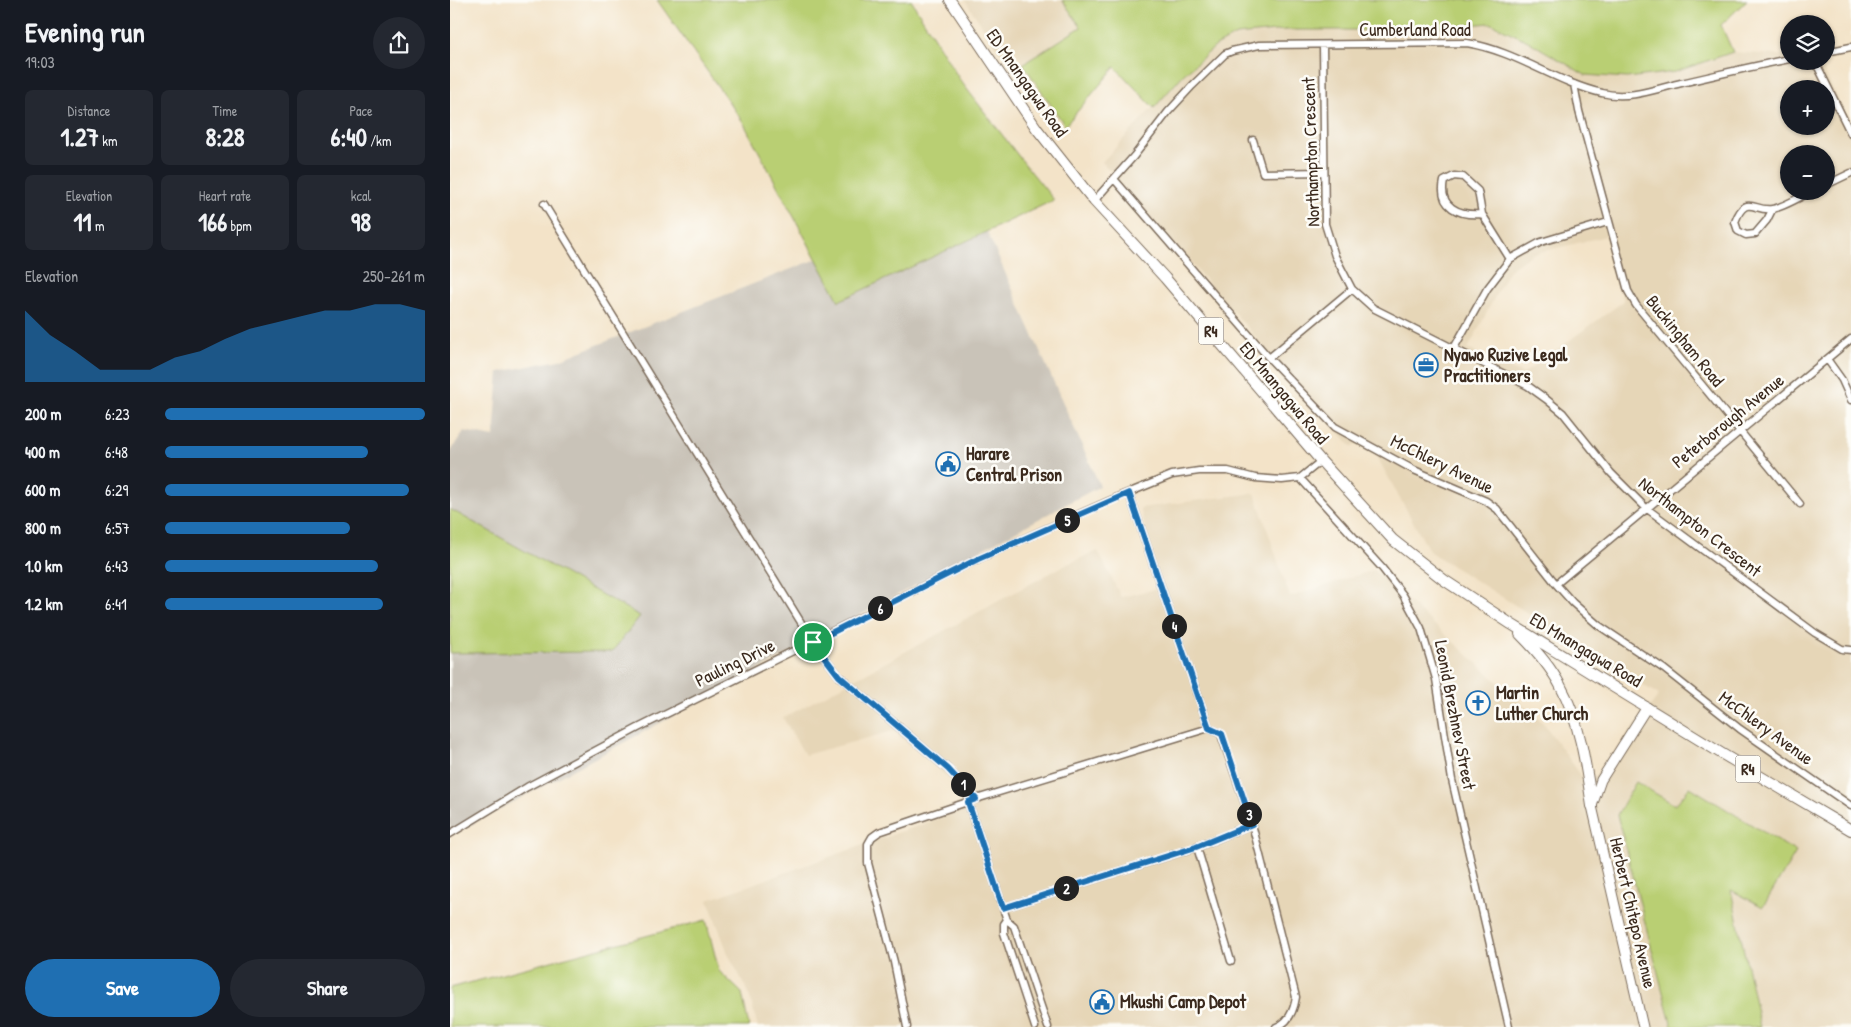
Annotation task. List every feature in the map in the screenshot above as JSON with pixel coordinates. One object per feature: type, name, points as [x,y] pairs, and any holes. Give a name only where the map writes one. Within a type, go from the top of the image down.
[{"type":"highway","name":"ED Mnangagwa Road","points":[[950,0],[1037,129],[1094,201],[1165,278],[1321,461],[1393,540],[1444,580],[1510,624],[1647,707]]},
{"type":"highway","points":[[1510,624],[1544,661],[1560,684],[1570,706],[1586,762],[1592,806]]},
{"type":"highway","name":"R4","points":[[1647,707],[1851,830]]},
{"type":"main road","points":[[1592,806],[1602,780],[1647,707]]},
{"type":"main road","name":"Herbert Chitepo Avenue","points":[[1592,806],[1643,1027]]},
{"type":"street","name":"Cumberland Road","points":[[1094,201],[1168,112],[1225,54],[1259,45],[1467,43],[1498,50],[1574,84],[1603,94],[1631,94],[1780,61]]},
{"type":"street","name":"Northampton Crescent","points":[[1323,45],[1325,224],[1335,256],[1352,289],[1373,308],[1528,386],[1546,399],[1564,414],[1611,473],[1646,508],[1815,633],[1842,649],[1851,650]]},
{"type":"street","points":[[1835,50],[1851,46]]},
{"type":"street","points":[[1819,70],[1851,134]]},
{"type":"street","name":"Buckingham Road","points":[[1574,84],[1579,111],[1628,292],[1636,305],[1800,504]]},
{"type":"street","points":[[1253,140],[1263,173],[1324,172]]},
{"type":"street","points":[[1835,181],[1851,174]]},
{"type":"street","points":[[1482,214],[1460,213],[1450,207],[1445,201],[1442,190],[1444,181],[1454,176],[1463,177],[1478,191],[1482,214],[1510,259]]},
{"type":"street","name":"McChlery Avenue","points":[[1114,179],[1269,358],[1335,427],[1414,470],[1486,501],[1497,509],[1556,584],[1573,603],[1598,625],[1664,669],[1740,729],[1851,806]]},
{"type":"street","points":[[1772,210],[1767,220],[1755,234],[1746,235],[1738,231],[1735,222],[1738,212],[1744,207],[1751,206],[1772,210],[1793,200]]},
{"type":"street","points":[[544,204],[813,642],[839,676],[948,769],[976,799]]},
{"type":"street","points":[[1454,348],[1488,289],[1510,259],[1541,242],[1608,222]]},
{"type":"street","points":[[1269,358],[1352,289]]},
{"type":"street","name":"Peterborough Avenue","points":[[1556,584],[1851,339]]},
{"type":"street","points":[[1828,359],[1842,380],[1851,400]]},
{"type":"street","points":[[1300,478],[1321,461]]},
{"type":"street","name":"Pauling Drive","points":[[450,834],[527,787],[638,728],[978,559],[1129,493],[1172,475],[1198,470],[1228,471],[1255,478],[1282,480],[1300,478]]},
{"type":"street","name":"Leonid Brezhnev Street","points":[[1300,478],[1382,568],[1403,595],[1421,628],[1436,679],[1452,780],[1509,1027]]},
{"type":"street","points":[[1129,493],[1209,728]]},
{"type":"street","points":[[907,1027],[894,962],[868,863],[868,844],[872,837],[880,832],[976,799],[1209,728],[1222,734],[1252,824],[1296,997],[1290,1016],[1276,1027]]},
{"type":"street","points":[[968,802],[1007,920],[1014,926],[1048,1027]]},
{"type":"street","points":[[1003,908],[1196,847],[1252,824]]},
{"type":"street","points":[[1196,847],[1231,961]]},
{"type":"street","points":[[1007,920],[1004,924],[1004,933],[1035,1027]]},
{"type":"street","points":[[1027,1002],[1037,997]]},
{"type":"shaded area","points":[[965,0],[1062,0],[1081,27],[1023,64],[1011,44],[1000,53]]},
{"type":"shaded area","points":[[1490,23],[1526,40],[1675,72],[1733,52],[1780,55],[1780,70],[1823,70],[1828,80],[1780,80],[1780,135],[1835,135],[1835,94],[1851,126],[1851,1027],[758,1027],[748,991],[729,956],[708,900],[979,804],[893,731],[805,755],[783,718],[1065,565],[1098,551],[1121,597],[1160,588],[1140,508],[1255,493],[1290,597],[1374,570],[1544,724],[1588,785],[1659,695],[1430,552],[1367,439],[1352,447],[1102,162],[1183,75],[1215,46],[1236,35],[1285,30],[1414,30]],"holes":[[[1606,236],[1624,301],[1523,374],[1468,349],[1508,271],[1532,254]]]},
{"type":"shaded area","points":[[987,232],[1100,486],[450,836],[450,653],[612,652],[640,616],[450,509],[450,453],[464,431],[494,437],[499,372],[559,360],[817,259],[840,301]]},
{"type":"green space","points":[[657,0],[911,0],[960,80],[1054,200],[839,301],[743,122]]},
{"type":"green space","points":[[1062,0],[1747,0],[1721,25],[1733,52],[1675,72],[1627,78],[1585,75],[1526,40],[1490,23],[1414,30],[1285,30],[1236,35],[1216,46],[1183,75],[1154,108],[1115,67],[1065,126],[1023,64],[1081,27]]},
{"type":"green space","points":[[450,509],[640,616],[612,652],[450,653]]},
{"type":"green space","points":[[1636,782],[1675,805],[1690,787],[1796,852],[1763,907],[1731,890],[1760,1027],[1672,1027],[1617,815]]},
{"type":"green space","points":[[706,920],[719,971],[742,993],[749,1027],[450,1027],[450,988]]},
{"type":"place","name":"Nyawo Ruzive Legal Practitioners","points":[[1426,365]]},
{"type":"place","name":"Harare Central Prison","points":[[948,464]]},
{"type":"place","name":"Martin Luther Church","points":[[1478,703]]},
{"type":"place","name":"Mkushi Camp Depot","points":[[1102,1002]]},
{"type":"route","points":[[1129,493],[1209,728],[1222,734],[1252,824],[1196,847],[1003,908],[968,802],[976,799],[968,788],[948,769],[839,676],[813,642],[978,559],[1129,493]]}]
